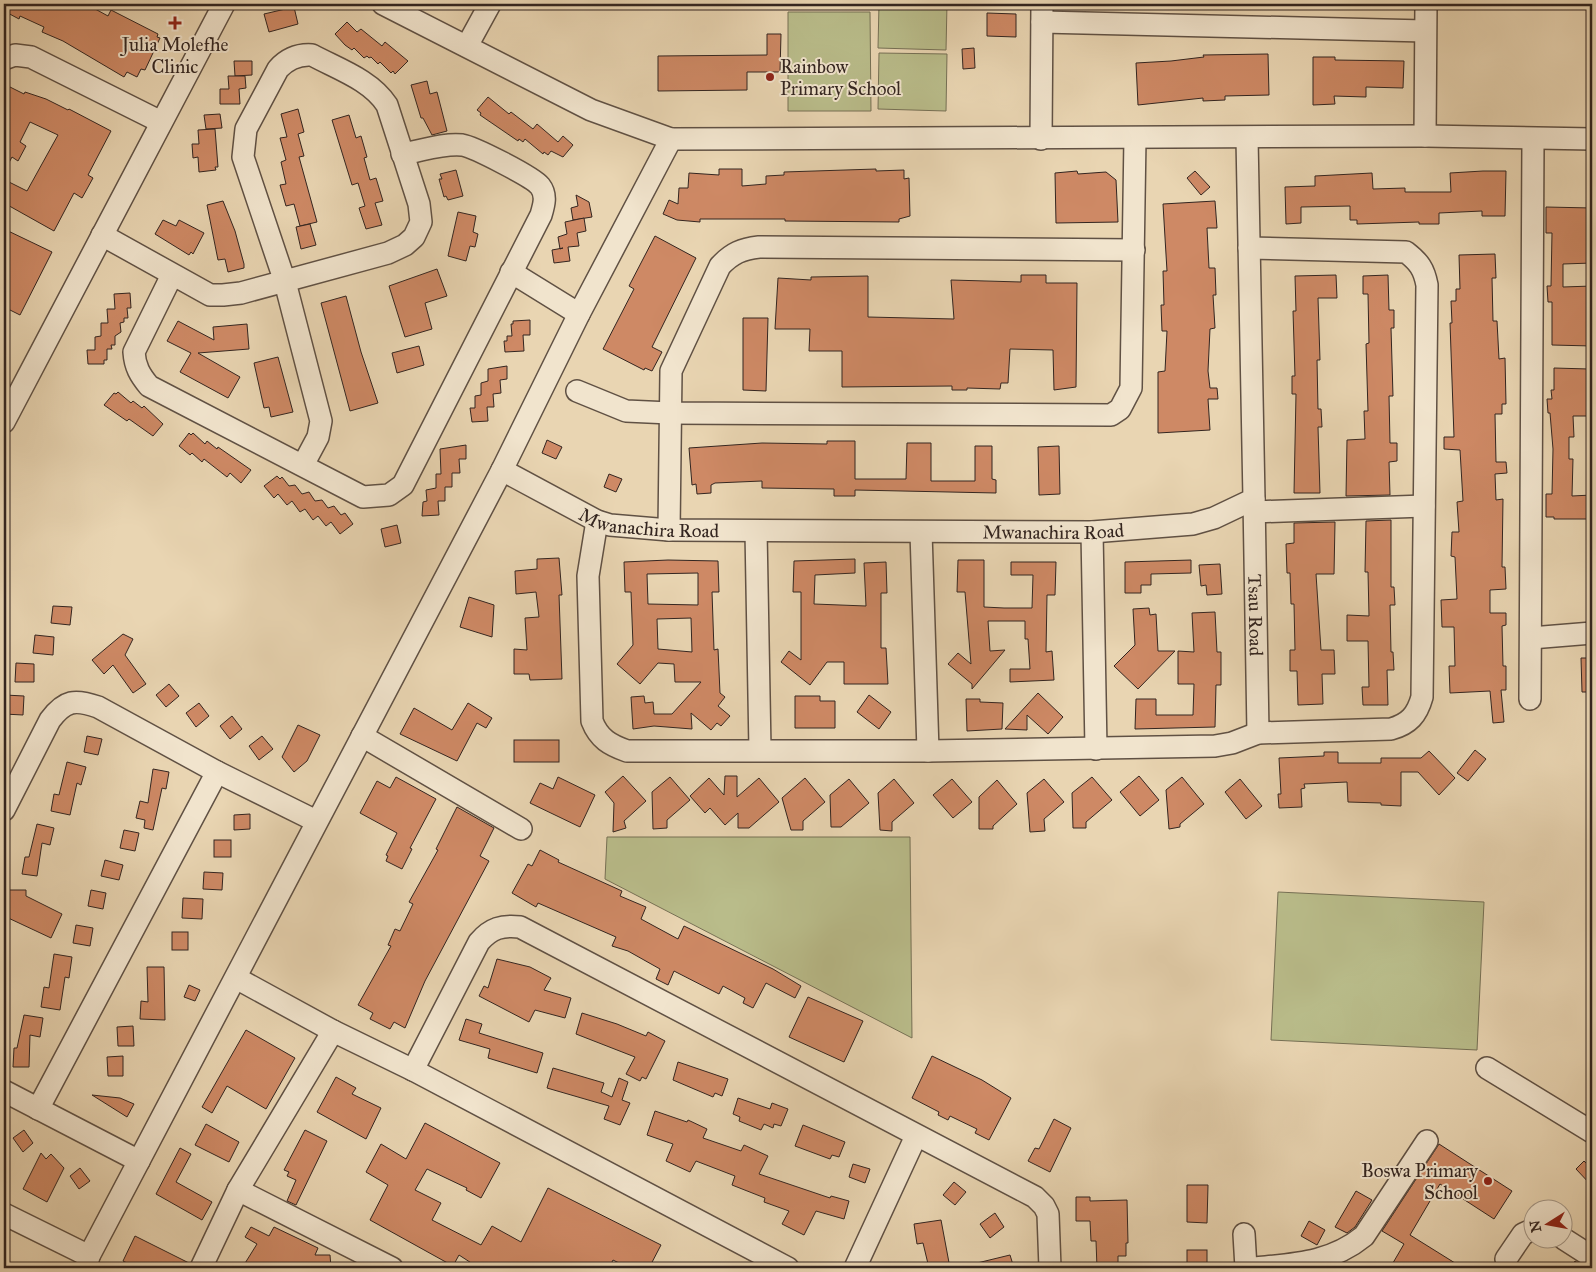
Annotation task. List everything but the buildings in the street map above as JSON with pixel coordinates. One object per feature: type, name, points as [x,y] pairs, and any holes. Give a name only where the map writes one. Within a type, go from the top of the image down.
[{"type":"street","points":[[4,422],[224,4]]},
{"type":"street","points":[[384,4],[591,110],[671,139],[1425,136],[1532,140],[1592,139]]},
{"type":"street","points":[[467,46],[490,4]]},
{"type":"street","points":[[1425,136],[1426,4]]},
{"type":"street","points":[[1041,139],[1042,13],[1426,31]]},
{"type":"street","points":[[102,235],[210,295],[241,293],[285,282],[388,253],[404,245],[414,237],[421,222],[419,204],[388,105],[371,86],[312,55],[302,54],[284,62],[278,69],[246,130],[243,157],[285,282],[321,421],[318,436],[303,465]]},
{"type":"street","points":[[4,59],[15,55],[31,57],[161,122]]},
{"type":"street","points":[[577,391],[626,411],[670,413],[1111,414],[1120,409],[1131,388],[1135,138]]},
{"type":"street","points":[[1247,138],[1254,505],[1424,506]]},
{"type":"street","points":[[4,1214],[88,1262],[316,822],[502,470],[579,314],[671,139]]},
{"type":"street","points":[[1530,699],[1532,140]]},
{"type":"street","points":[[172,275],[134,352],[135,363],[140,375],[149,386],[363,497],[389,495],[403,485],[541,215],[545,201],[541,187],[532,178],[464,146],[450,145],[402,154]]},
{"type":"street","points":[[670,530],[671,371],[720,266],[729,256],[743,249],[759,247],[1134,250]]},
{"type":"street","points":[[597,521],[588,576],[592,721],[596,734],[611,746],[627,751],[928,751],[1215,746],[1232,743],[1258,733],[1391,729],[1402,726],[1412,719],[1418,710],[1422,697],[1427,285],[1425,271],[1406,252],[1249,248]]},
{"type":"street","points":[[511,272],[579,314]]},
{"type":"street","name":"Mwanachira Road","points":[[502,470],[597,521],[610,525],[670,530],[1092,532],[1193,524],[1254,505]]},
{"type":"street","name":"Tsau Road","points":[[1254,505],[1258,733]]},
{"type":"street","points":[[756,531],[760,750]]},
{"type":"street","points":[[921,532],[928,751]]},
{"type":"street","points":[[1092,532],[1096,749]]},
{"type":"street","points":[[1531,638],[1592,633]]},
{"type":"street","points":[[4,810],[50,720],[59,708],[68,704],[82,702],[98,707],[217,772],[316,822]]},
{"type":"street","points":[[362,736],[520,828]]},
{"type":"street","points":[[38,1109],[217,772]]},
{"type":"street","points":[[413,1070],[479,942],[497,928],[507,926],[520,927],[1035,1197],[1044,1206],[1050,1225],[1050,1268]]},
{"type":"street","points":[[236,978],[333,1031],[413,1070],[753,1260],[788,1268]]},
{"type":"street","points":[[201,1268],[238,1190],[333,1031]]},
{"type":"street","points":[[1487,1068],[1592,1132]]},
{"type":"street","points":[[4,1092],[139,1161]]},
{"type":"street","points":[[855,1268],[916,1136]]},
{"type":"street","points":[[1254,1268],[1320,1260],[1333,1256],[1358,1241],[1364,1236],[1427,1141]]},
{"type":"street","points":[[238,1190],[357,1259],[392,1268]]},
{"type":"street","points":[[1244,1234],[1246,1268]]},
{"type":"street","points":[[1506,1259],[1524,1234]]},
{"type":"street","points":[[1574,1245],[1592,1257]]},
{"type":"green space","points":[[879,4],[947,4],[946,50],[878,48]]},
{"type":"green space","points":[[788,12],[870,12],[871,111],[788,111]]},
{"type":"green space","points":[[879,53],[947,54],[946,111],[878,109]]},
{"type":"green space","points":[[607,837],[910,837],[912,1038],[605,879]]},
{"type":"green space","points":[[1278,892],[1484,902],[1477,1050],[1271,1040]]},
{"type":"place","name":"Julia Molefhe Clinic","points":[[175,23]]},
{"type":"place","name":"Rainbow Primary School","points":[[770,77]]},
{"type":"place","name":"Boswa Primary School","points":[[1488,1181]]}]
